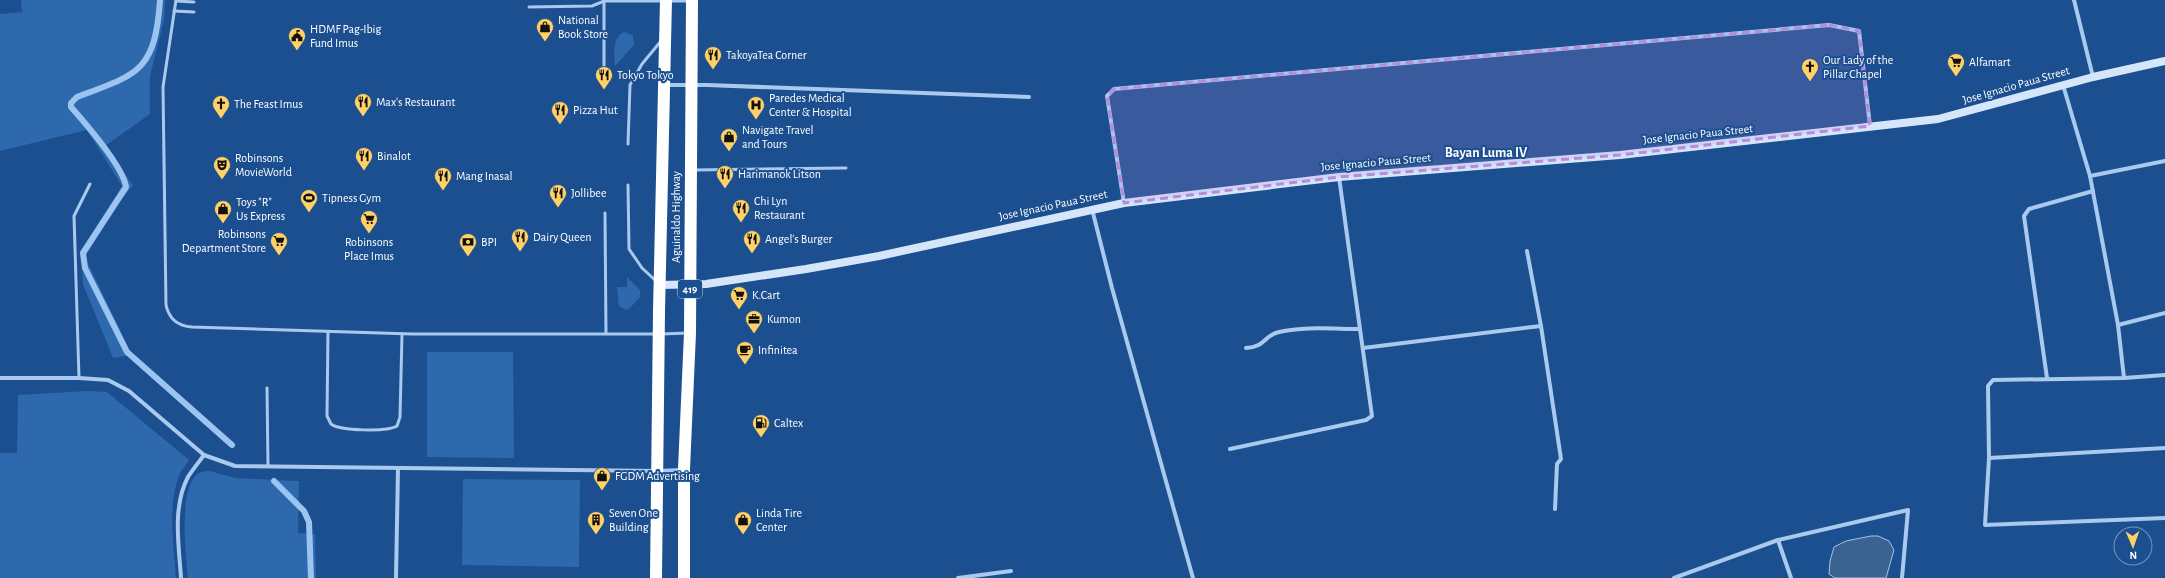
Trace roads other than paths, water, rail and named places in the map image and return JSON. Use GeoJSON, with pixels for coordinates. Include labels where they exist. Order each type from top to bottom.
{"type":"FeatureCollection","features":[{"type":"Feature","properties":{"kind":"highway","name":"Aguinaldo Highway"},"geometry":{"type":"LineString","coordinates":[[684,578],[684,469],[690,333],[690,85],[692,0]]}},
{"type":"Feature","properties":{"kind":"highway","name":"Aguinaldo Highway"},"geometry":{"type":"LineString","coordinates":[[656,578],[659,334],[666,1]]}},
{"type":"Feature","properties":{"kind":"street"},"geometry":{"type":"LineString","coordinates":[[2074,0],[2093,77]]}},
{"type":"Feature","properties":{"kind":"street"},"geometry":{"type":"LineString","coordinates":[[1124,203],[1107,96],[1114,89],[1829,25],[1858,31],[1870,126]]}},
{"type":"Feature","properties":{"kind":"street","name":"Jose Ignacio Paua Street"},"geometry":{"type":"LineString","coordinates":[[660,285],[690,285],[747,279],[879,256],[1124,203],[1339,177],[1620,155],[1938,119],[2063,84],[2165,61]]}},
{"type":"Feature","properties":{"kind":"street"},"geometry":{"type":"LineString","coordinates":[[2063,84],[2090,176],[2118,325],[2124,378]]}},
{"type":"Feature","properties":{"kind":"street"},"geometry":{"type":"LineString","coordinates":[[664,85],[1029,97]]}},
{"type":"Feature","properties":{"kind":"street"},"geometry":{"type":"LineString","coordinates":[[2090,176],[2165,161]]}},
{"type":"Feature","properties":{"kind":"street"},"geometry":{"type":"LineString","coordinates":[[1230,449],[1366,420],[1372,416],[1339,177]]}},
{"type":"Feature","properties":{"kind":"street"},"geometry":{"type":"LineString","coordinates":[[2047,378],[2024,216],[2029,209],[2093,191]]}},
{"type":"Feature","properties":{"kind":"street"},"geometry":{"type":"LineString","coordinates":[[1092,209],[1112,288],[1193,578]]}},
{"type":"Feature","properties":{"kind":"street"},"geometry":{"type":"LineString","coordinates":[[1527,251],[1541,326],[1561,459],[1557,464],[1555,509]]}},
{"type":"Feature","properties":{"kind":"street"},"geometry":{"type":"LineString","coordinates":[[2118,325],[2165,313]]}},
{"type":"Feature","properties":{"kind":"street"},"geometry":{"type":"LineString","coordinates":[[1363,348],[1541,326]]}},
{"type":"Feature","properties":{"kind":"street"},"geometry":{"type":"LineString","coordinates":[[1246,348],[1258,346],[1272,334],[1284,331],[1360,329]]}},
{"type":"Feature","properties":{"kind":"street"},"geometry":{"type":"LineString","coordinates":[[2165,375],[2124,378],[1993,380],[1988,386],[1989,458],[1985,525],[2165,518]]}},
{"type":"Feature","properties":{"kind":"street"},"geometry":{"type":"LineString","coordinates":[[0,378],[79,378],[108,380],[129,391],[204,454],[235,466],[658,471],[684,469]]}},
{"type":"Feature","properties":{"kind":"street"},"geometry":{"type":"LineString","coordinates":[[1989,458],[2165,448]]}},
{"type":"Feature","properties":{"kind":"street"},"geometry":{"type":"LineString","coordinates":[[181,578],[178,515],[181,497],[188,478],[204,454]]}},
{"type":"Feature","properties":{"kind":"street"},"geometry":{"type":"LineString","coordinates":[[396,578],[398,468]]}},
{"type":"Feature","properties":{"kind":"street"},"geometry":{"type":"LineString","coordinates":[[1674,578],[1778,540],[1908,510],[1902,578]]}},
{"type":"Feature","properties":{"kind":"street"},"geometry":{"type":"LineString","coordinates":[[1778,540],[1791,578]]}},
{"type":"Feature","properties":{"kind":"street"},"geometry":{"type":"LineString","coordinates":[[958,578],[1011,571]]}},
{"type":"Feature","properties":{"kind":"lane"},"geometry":{"type":"LineString","coordinates":[[529,7],[592,6],[602,1],[692,0]]}},
{"type":"Feature","properties":{"kind":"lane"},"geometry":{"type":"LineString","coordinates":[[194,2],[176,1],[163,87],[167,311],[174,321],[185,327],[402,334],[690,333]]}},
{"type":"Feature","properties":{"kind":"lane"},"geometry":{"type":"LineString","coordinates":[[602,1],[604,75]]}},
{"type":"Feature","properties":{"kind":"lane"},"geometry":{"type":"LineString","coordinates":[[174,11],[194,12]]}},
{"type":"Feature","properties":{"kind":"lane"},"geometry":{"type":"LineString","coordinates":[[628,144],[630,85],[642,64],[666,35]]}},
{"type":"Feature","properties":{"kind":"lane"},"geometry":{"type":"LineString","coordinates":[[690,170],[846,168]]}},
{"type":"Feature","properties":{"kind":"lane"},"geometry":{"type":"LineString","coordinates":[[79,378],[74,216],[90,184]]}},
{"type":"Feature","properties":{"kind":"lane"},"geometry":{"type":"LineString","coordinates":[[628,185],[629,250],[642,268],[660,285]]}},
{"type":"Feature","properties":{"kind":"lane"},"geometry":{"type":"LineString","coordinates":[[605,213],[606,333]]}},
{"type":"Feature","properties":{"kind":"lane"},"geometry":{"type":"LineString","coordinates":[[328,332],[327,416],[331,424],[339,429],[387,429],[397,426],[400,417],[402,334]]}},
{"type":"Feature","properties":{"kind":"lane"},"geometry":{"type":"LineString","coordinates":[[267,388],[268,466]]}},
{"type":"Feature","properties":{"kind":"waterway"},"geometry":{"type":"LineString","coordinates":[[160,0],[158,24],[154,42],[148,56],[140,67],[129,75],[115,82],[77,97],[71,103],[71,107],[111,157],[118,168],[126,187],[83,253],[85,268],[127,352],[232,445]]}},
{"type":"Feature","properties":{"kind":"waterway"},"geometry":{"type":"LineString","coordinates":[[274,481],[304,511],[309,522],[311,578]]}},
{"type":"Feature","properties":{"kind":"place","name":"National Book Store"},"geometry":{"type":"Point","coordinates":[545,42]}},
{"type":"Feature","properties":{"kind":"place","name":"HDMF Pag-Ibig Fund Imus"},"geometry":{"type":"Point","coordinates":[297,51]}},
{"type":"Feature","properties":{"kind":"place","name":"TakoyaTea Corner"},"geometry":{"type":"Point","coordinates":[713,70]}},
{"type":"Feature","properties":{"kind":"place","name":"Alfamart"},"geometry":{"type":"Point","coordinates":[1956,77]}},
{"type":"Feature","properties":{"kind":"place","name":"Our Lady of the Pillar Chapel"},"geometry":{"type":"Point","coordinates":[1810,82]}},
{"type":"Feature","properties":{"kind":"place","name":"Tokyo Tokyo"},"geometry":{"type":"Point","coordinates":[604,90]}},
{"type":"Feature","properties":{"kind":"place","name":"Max's Restaurant"},"geometry":{"type":"Point","coordinates":[363,117]}},
{"type":"Feature","properties":{"kind":"place","name":"The Feast Imus"},"geometry":{"type":"Point","coordinates":[221,119]}},
{"type":"Feature","properties":{"kind":"place","name":"Paredes Medical Center & Hospital"},"geometry":{"type":"Point","coordinates":[756,120]}},
{"type":"Feature","properties":{"kind":"place","name":"Pizza Hut"},"geometry":{"type":"Point","coordinates":[560,125]}},
{"type":"Feature","properties":{"kind":"place","name":"Navigate Travel and Tours"},"geometry":{"type":"Point","coordinates":[729,152]}},
{"type":"Feature","properties":{"kind":"place","name":"Binalot"},"geometry":{"type":"Point","coordinates":[364,171]}},
{"type":"Feature","properties":{"kind":"place","name":"Robinsons MovieWorld"},"geometry":{"type":"Point","coordinates":[222,180]}},
{"type":"Feature","properties":{"kind":"place","name":"Harimanok Litson"},"geometry":{"type":"Point","coordinates":[725,189]}},
{"type":"Feature","properties":{"kind":"place","name":"Mang Inasal"},"geometry":{"type":"Point","coordinates":[443,191]}},
{"type":"Feature","properties":{"kind":"place","name":"Jollibee"},"geometry":{"type":"Point","coordinates":[558,208]}},
{"type":"Feature","properties":{"kind":"place","name":"Tipness Gym"},"geometry":{"type":"Point","coordinates":[309,213]}},
{"type":"Feature","properties":{"kind":"place","name":"Chi Lyn Restaurant"},"geometry":{"type":"Point","coordinates":[741,223]}},
{"type":"Feature","properties":{"kind":"place","name":"Toys \"R\" Us Express"},"geometry":{"type":"Point","coordinates":[223,224]}},
{"type":"Feature","properties":{"kind":"place","name":"Robinsons Place Imus"},"geometry":{"type":"Point","coordinates":[369,234]}},
{"type":"Feature","properties":{"kind":"place","name":"Dairy Queen"},"geometry":{"type":"Point","coordinates":[520,252]}},
{"type":"Feature","properties":{"kind":"place","name":"Angel's Burger"},"geometry":{"type":"Point","coordinates":[752,254]}},
{"type":"Feature","properties":{"kind":"place","name":"Robinsons Department Store"},"geometry":{"type":"Point","coordinates":[279,256]}},
{"type":"Feature","properties":{"kind":"place","name":"BPI"},"geometry":{"type":"Point","coordinates":[468,257]}},
{"type":"Feature","properties":{"kind":"place","name":"K.Cart"},"geometry":{"type":"Point","coordinates":[739,310]}},
{"type":"Feature","properties":{"kind":"place","name":"Kumon"},"geometry":{"type":"Point","coordinates":[754,334]}},
{"type":"Feature","properties":{"kind":"place","name":"Infinitea"},"geometry":{"type":"Point","coordinates":[745,365]}},
{"type":"Feature","properties":{"kind":"place","name":"Caltex"},"geometry":{"type":"Point","coordinates":[761,438]}},
{"type":"Feature","properties":{"kind":"place","name":"FGDM Advertising"},"geometry":{"type":"Point","coordinates":[602,491]}},
{"type":"Feature","properties":{"kind":"place","name":"Seven One Building"},"geometry":{"type":"Point","coordinates":[596,535]}},
{"type":"Feature","properties":{"kind":"place","name":"Linda Tire Center"},"geometry":{"type":"Point","coordinates":[743,535]}},
{"type":"Feature","properties":{"kind":"district","name":"Bayan Luma IV"},"geometry":{"type":"Point","coordinates":[1486,153]}}]}
